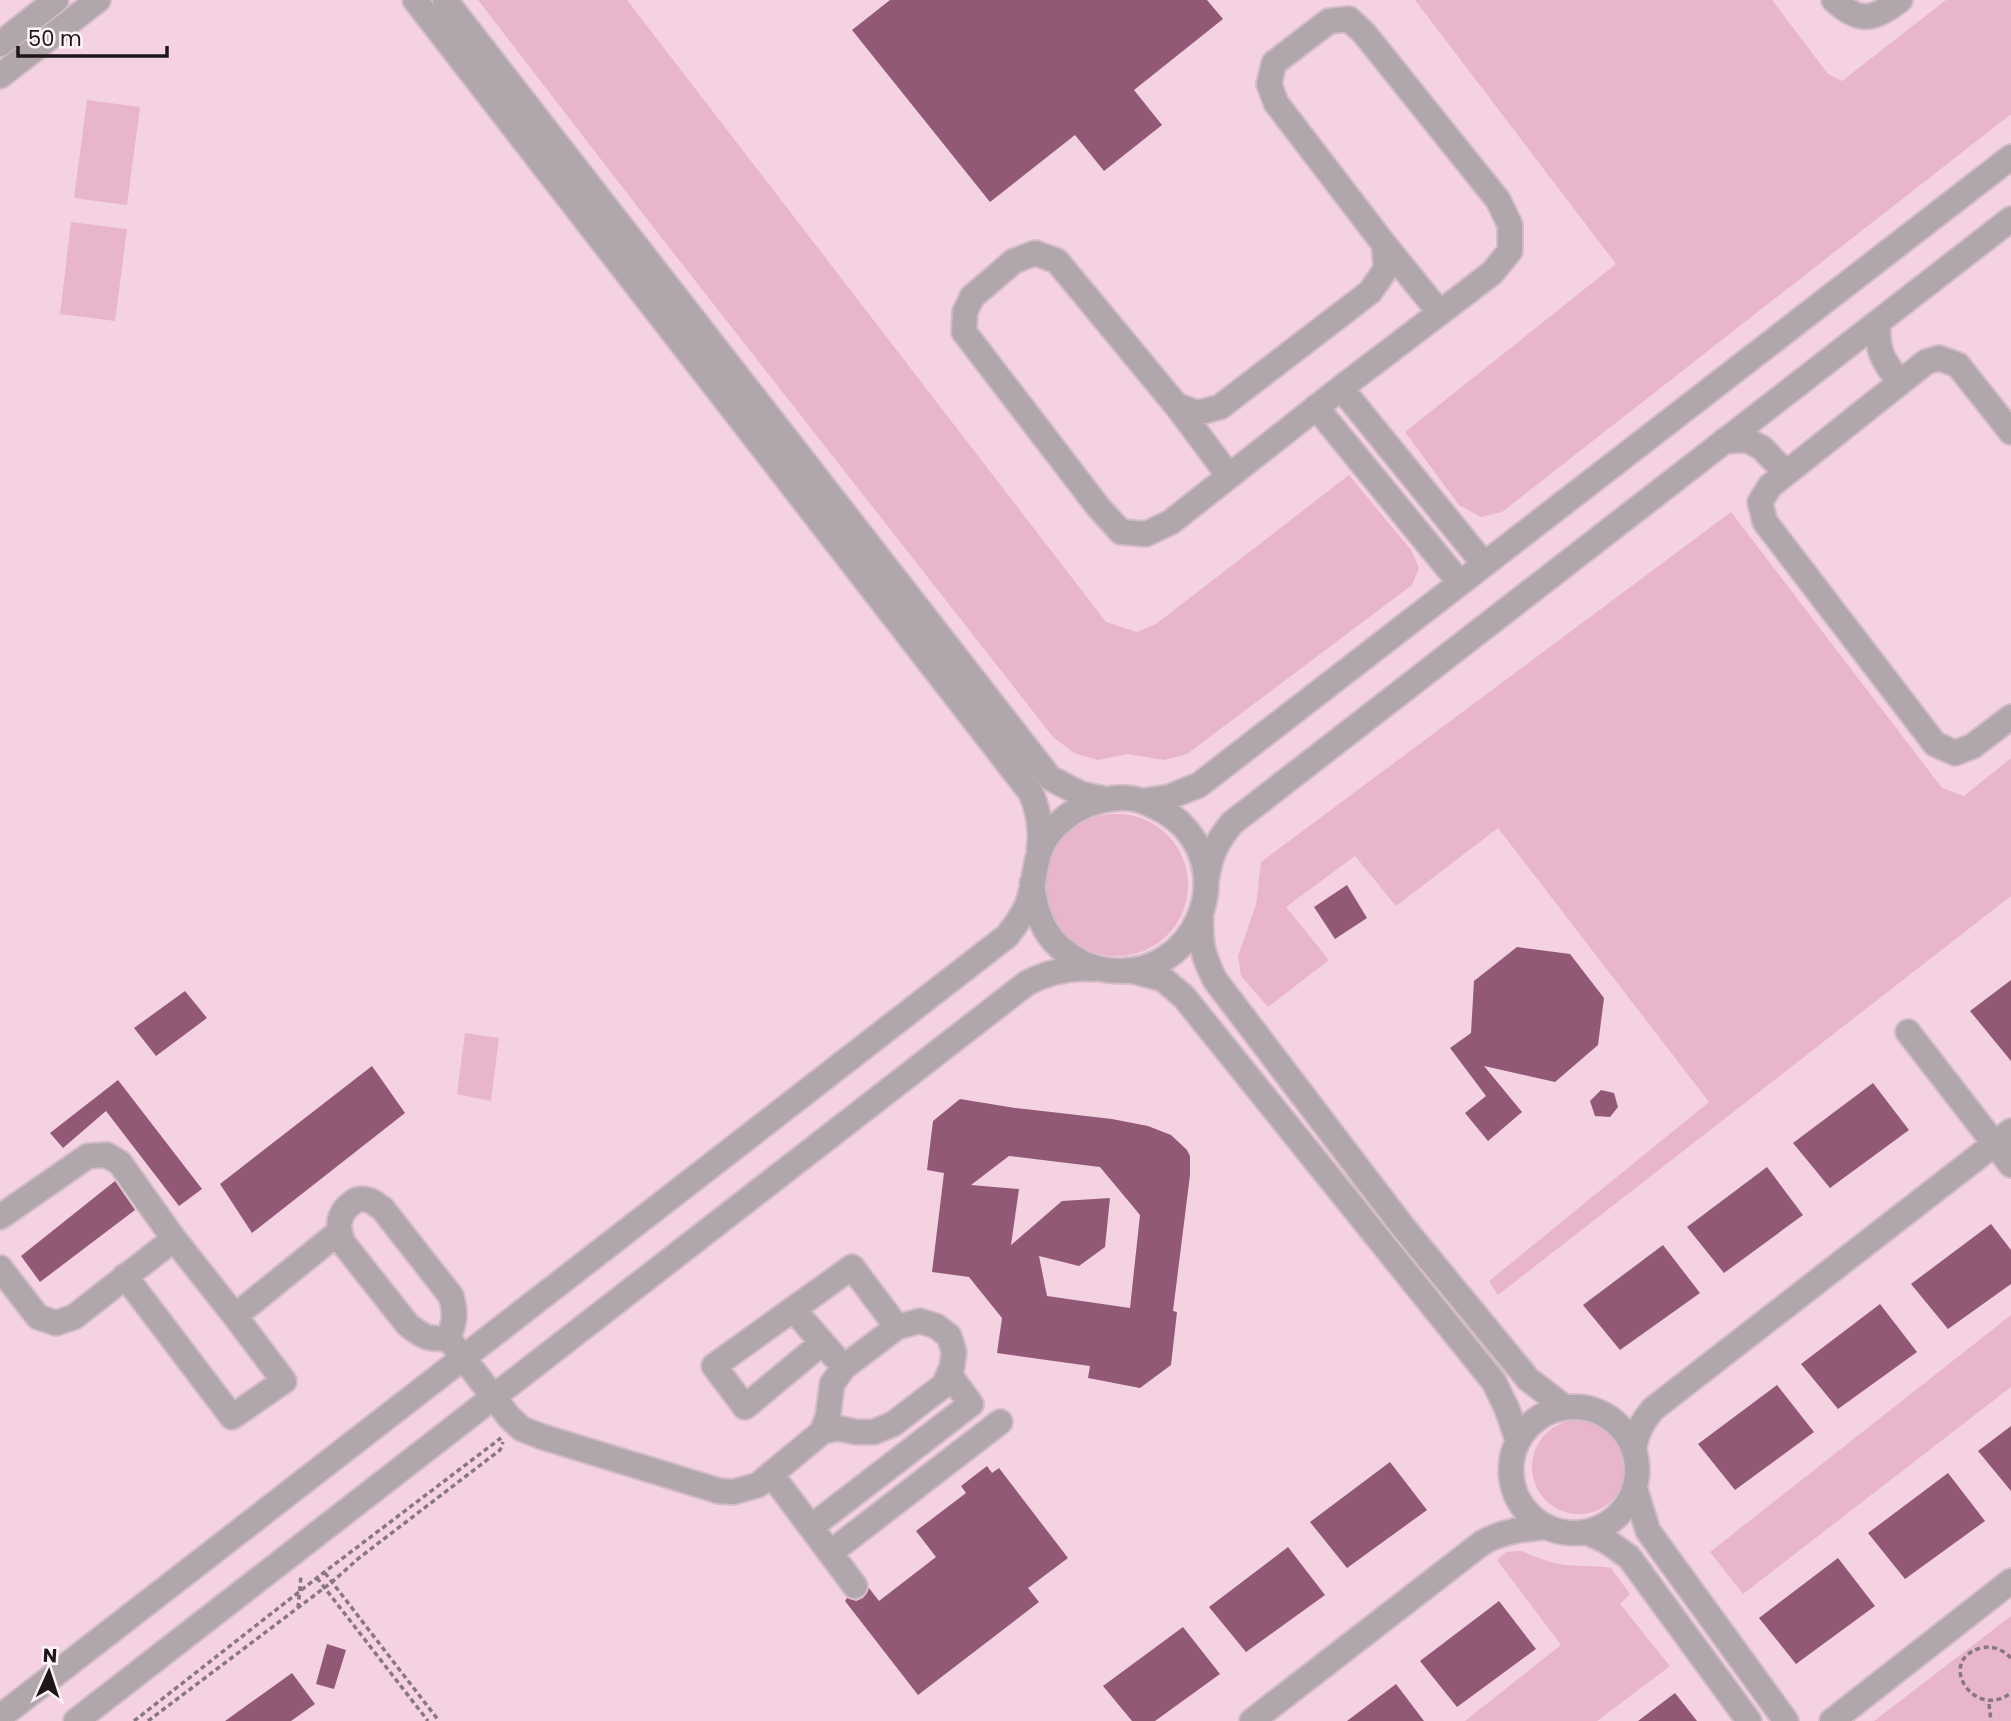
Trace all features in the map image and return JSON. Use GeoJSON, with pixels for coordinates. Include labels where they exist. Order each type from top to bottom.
{"type":"FeatureCollection","features":[{"type":"Feature","properties":{"kind":"street"},"geometry":{"type":"LineString","coordinates":[[0,44],[56,0]]}},
{"type":"Feature","properties":{"kind":"street"},"geometry":{"type":"LineString","coordinates":[[0,76],[98,0]]}},
{"type":"Feature","properties":{"kind":"street"},"geometry":{"type":"LineString","coordinates":[[0,1717],[1007,936],[1027,905],[1039,849],[1040,824],[1039,813],[1031,793],[415,0]]}},
{"type":"Feature","properties":{"kind":"street"},"geometry":{"type":"LineString","coordinates":[[76,1721],[1027,983],[1048,973],[1075,968],[1119,971],[1154,965],[1174,953],[1191,935],[1204,903],[1205,868],[1197,846],[1184,826],[1165,811],[1131,800],[1093,798],[1050,778],[445,0]]}},
{"type":"Feature","properties":{"kind":"street"},"geometry":{"type":"LineString","coordinates":[[1834,0],[1847,12],[1866,19],[1884,12],[1900,0]]}},
{"type":"Feature","properties":{"kind":"street"},"geometry":{"type":"LineString","coordinates":[[1229,476],[1176,405],[1057,261],[1035,253],[1014,261],[972,297],[965,312],[964,332],[1099,508],[1121,532],[1146,534],[1171,522],[1492,273],[1510,251],[1510,225],[1497,200],[1364,33],[1349,19],[1329,21],[1274,63],[1269,84],[1276,103],[1440,313]]}},
{"type":"Feature","properties":{"kind":"street"},"geometry":{"type":"LineString","coordinates":[[1518,1441],[1494,1382],[1184,997],[1163,979],[1087,965],[1069,955],[1053,941],[1034,904],[1034,872],[1044,841],[1058,823],[1076,810],[1097,801],[1168,797],[1199,785],[2011,157]]}},
{"type":"Feature","properties":{"kind":"street"},"geometry":{"type":"LineString","coordinates":[[1564,1407],[1528,1379],[1420,1248],[1214,980],[1203,955],[1200,939],[1208,867],[1212,855],[1231,823],[2011,219]]}},
{"type":"Feature","properties":{"kind":"street"},"geometry":{"type":"LineString","coordinates":[[1176,405],[1197,413],[1220,407],[1370,292],[1385,269],[1384,244]]}},
{"type":"Feature","properties":{"kind":"street"},"geometry":{"type":"LineString","coordinates":[[1878,322],[1877,343],[1885,363],[1900,383]]}},
{"type":"Feature","properties":{"kind":"street"},"geometry":{"type":"LineString","coordinates":[[2011,432],[1958,365],[1939,358],[1926,362],[1786,472],[1770,486],[1759,502],[1765,522],[1935,744],[1955,753],[1973,746],[2011,716]]}},
{"type":"Feature","properties":{"kind":"street"},"geometry":{"type":"LineString","coordinates":[[1342,388],[1484,564]]}},
{"type":"Feature","properties":{"kind":"street"},"geometry":{"type":"LineString","coordinates":[[1317,407],[1460,583]]}},
{"type":"Feature","properties":{"kind":"street"},"geometry":{"type":"LineString","coordinates":[[1724,441],[1746,440],[1762,448],[1786,472]]}},
{"type":"Feature","properties":{"kind":"street"},"geometry":{"type":"LineString","coordinates":[[1908,1032],[2003,1137],[2011,1164]]}},
{"type":"Feature","properties":{"kind":"street"},"geometry":{"type":"LineString","coordinates":[[1634,1448],[1637,1433],[1653,1409],[2003,1137]]}},
{"type":"Feature","properties":{"kind":"street"},"geometry":{"type":"LineString","coordinates":[[0,1217],[88,1156],[107,1155],[120,1163],[174,1239],[284,1381],[232,1417],[125,1276]]}},
{"type":"Feature","properties":{"kind":"street"},"geometry":{"type":"LineString","coordinates":[[356,1199],[369,1199],[382,1209],[451,1296],[456,1311],[448,1338],[433,1340],[419,1335],[408,1325],[343,1243],[339,1232],[340,1216],[356,1199]]}},
{"type":"Feature","properties":{"kind":"street"},"geometry":{"type":"LineString","coordinates":[[235,1316],[339,1232]]}},
{"type":"Feature","properties":{"kind":"street"},"geometry":{"type":"LineString","coordinates":[[0,1268],[38,1317],[56,1323],[74,1317],[174,1239]]}},
{"type":"Feature","properties":{"kind":"street"},"geometry":{"type":"LineString","coordinates":[[822,1343],[745,1407],[714,1366],[852,1267],[897,1327]]}},
{"type":"Feature","properties":{"kind":"street"},"geometry":{"type":"LineString","coordinates":[[793,1309],[844,1367]]}},
{"type":"Feature","properties":{"kind":"street"},"geometry":{"type":"LineString","coordinates":[[448,1338],[509,1417],[522,1429],[719,1491],[733,1492],[758,1485],[822,1432],[837,1428],[874,1432],[892,1424],[944,1385],[952,1367],[954,1352],[949,1336],[936,1326],[919,1321],[897,1327],[844,1367],[832,1384],[828,1416],[822,1432]]}},
{"type":"Feature","properties":{"kind":"street"},"geometry":{"type":"LineString","coordinates":[[811,1527],[971,1404],[949,1374]]}},
{"type":"Feature","properties":{"kind":"street"},"geometry":{"type":"LineString","coordinates":[[1482,1543],[1490,1535],[1505,1507],[1511,1480],[1511,1460],[1518,1441],[1529,1425],[1545,1413],[1564,1407],[1586,1408],[1606,1415],[1623,1415],[1653,1409]]}},
{"type":"Feature","properties":{"kind":"street"},"geometry":{"type":"LineString","coordinates":[[1252,1721],[1492,1537],[1515,1530],[1547,1527],[1566,1532],[1587,1532],[1602,1527],[1617,1517],[1628,1504],[1635,1489],[1638,1468],[1634,1448],[1623,1429],[1606,1415]]}},
{"type":"Feature","properties":{"kind":"street"},"geometry":{"type":"LineString","coordinates":[[830,1553],[1000,1422]]}},
{"type":"Feature","properties":{"kind":"street"},"geometry":{"type":"LineString","coordinates":[[864,1432],[892,1465]]}},
{"type":"Feature","properties":{"kind":"street"},"geometry":{"type":"LineString","coordinates":[[771,1474],[855,1586]]}},
{"type":"Feature","properties":{"kind":"street"},"geometry":{"type":"LineString","coordinates":[[1511,1480],[1518,1499],[1530,1515],[1547,1527]]}},
{"type":"Feature","properties":{"kind":"street"},"geometry":{"type":"LineString","coordinates":[[1635,1489],[1648,1531],[1786,1721]]}},
{"type":"Feature","properties":{"kind":"street"},"geometry":{"type":"LineString","coordinates":[[1587,1532],[1608,1542],[1629,1557],[1749,1721]]}},
{"type":"Feature","properties":{"kind":"street"},"geometry":{"type":"LineString","coordinates":[[1832,1721],[2011,1581]]}},
{"type":"Feature","properties":{"kind":"path"},"geometry":{"type":"LineString","coordinates":[[134,1721],[506,1434],[500,1450],[359,1558],[332,1582],[148,1721]]}},
{"type":"Feature","properties":{"kind":"path"},"geometry":{"type":"LineString","coordinates":[[324,1572],[439,1721]]}},
{"type":"Feature","properties":{"kind":"path"},"geometry":{"type":"LineString","coordinates":[[317,1578],[428,1721]]}},
{"type":"Feature","properties":{"kind":"path"},"geometry":{"type":"LineString","coordinates":[[372,1648],[378,1642]]}},
{"type":"Feature","properties":{"kind":"path"},"geometry":{"type":"LineString","coordinates":[[2011,1658],[2001,1650],[1983,1647],[1966,1657],[1960,1675],[1966,1692],[1980,1703],[1998,1702],[2011,1693]]}},
{"type":"Feature","properties":{"kind":"path"},"geometry":{"type":"LineString","coordinates":[[415,1704],[423,1700]]}},
{"type":"Feature","properties":{"kind":"path"},"geometry":{"type":"LineString","coordinates":[[1989,1704],[1991,1721]]}},
{"type":"Feature","properties":{"kind":"shaded area"},"geometry":{"type":"Polygon","coordinates":[[[0,0],[2011,0],[2011,1721],[0,1721],[0,0]]]}},
{"type":"Feature","properties":{"kind":"shaded area"},"geometry":{"type":"Polygon","coordinates":[[[478,0],[627,0],[1106,622],[1137,632],[1156,624],[1349,475],[1411,550],[1419,568],[1412,585],[1187,754],[1164,760],[1127,754],[1098,760],[1074,753],[1053,737],[478,0]]]}},
{"type":"Feature","properties":{"kind":"shaded area"},"geometry":{"type":"Polygon","coordinates":[[[1415,0],[1772,0],[1828,74],[1842,81],[1946,0],[2011,0],[2011,114],[1502,512],[1481,517],[1459,505],[1405,432],[1616,264],[1415,0]]]}},
{"type":"Feature","properties":{"kind":"shaded area"},"geometry":{"type":"Polygon","coordinates":[[[87,100],[140,107],[127,205],[74,198],[87,100]]]}},
{"type":"Feature","properties":{"kind":"shaded area"},"geometry":{"type":"Polygon","coordinates":[[[71,222],[127,229],[115,321],[60,314],[71,222]]]}},
{"type":"Feature","properties":{"kind":"shaded area"},"geometry":{"type":"Polygon","coordinates":[[[1731,512],[1942,788],[1964,796],[2011,758],[2011,896],[1498,1295],[1489,1281],[1709,1102],[1498,828],[1396,906],[1355,856],[1286,907],[1329,960],[1268,1007],[1241,976],[1238,956],[1256,905],[1261,862],[1731,512]]]}},
{"type":"Feature","properties":{"kind":"shaded area"},"geometry":{"type":"Polygon","coordinates":[[[1117,814],[1144,819],[1167,835],[1183,858],[1188,885],[1183,912],[1167,935],[1144,951],[1117,956],[1090,951],[1067,935],[1051,912],[1046,885],[1051,858],[1067,835],[1090,819],[1117,814]]]}},
{"type":"Feature","properties":{"kind":"shaded area"},"geometry":{"type":"Polygon","coordinates":[[[465,1033],[499,1038],[491,1101],[457,1094],[465,1033]]]}},
{"type":"Feature","properties":{"kind":"shaded area"},"geometry":{"type":"Polygon","coordinates":[[[2011,1315],[2011,1387],[1743,1594],[1710,1552],[2011,1315]]]}},
{"type":"Feature","properties":{"kind":"shaded area"},"geometry":{"type":"Polygon","coordinates":[[[1579,1420],[1597,1423],[1612,1434],[1623,1449],[1626,1467],[1623,1485],[1612,1500],[1597,1511],[1579,1514],[1561,1511],[1546,1500],[1535,1485],[1532,1467],[1535,1449],[1546,1434],[1561,1423],[1579,1420]]]}},
{"type":"Feature","properties":{"kind":"shaded area"},"geometry":{"type":"Polygon","coordinates":[[[1521,1551],[1559,1564],[1611,1568],[1630,1594],[1620,1604],[1670,1666],[1597,1721],[1465,1721],[1561,1645],[1497,1560],[1506,1552],[1521,1551]]]}},
{"type":"Feature","properties":{"kind":"shaded area"},"geometry":{"type":"Polygon","coordinates":[[[2011,1616],[2011,1721],[1874,1721],[2011,1616]]]}},
{"type":"Feature","properties":{"kind":"building"},"geometry":{"type":"Polygon","coordinates":[[[890,0],[1207,0],[1223,19],[1134,90],[1162,125],[1104,171],[1075,135],[990,202],[852,30],[890,0]]]}},
{"type":"Feature","properties":{"kind":"building"},"geometry":{"type":"Polygon","coordinates":[[[1347,885],[1367,918],[1335,939],[1314,907],[1347,885]]]}},
{"type":"Feature","properties":{"kind":"building"},"geometry":{"type":"Polygon","coordinates":[[[1517,947],[1570,954],[1604,998],[1598,1045],[1555,1082],[1484,1066],[1522,1112],[1488,1141],[1465,1113],[1486,1096],[1450,1048],[1471,1033],[1474,981],[1517,947]]]}},
{"type":"Feature","properties":{"kind":"building"},"geometry":{"type":"Polygon","coordinates":[[[2011,980],[2011,1061],[1970,1011],[2011,980]]]}},
{"type":"Feature","properties":{"kind":"building"},"geometry":{"type":"Polygon","coordinates":[[[185,991],[207,1018],[156,1056],[134,1028],[185,991]]]}},
{"type":"Feature","properties":{"kind":"building"},"geometry":{"type":"Polygon","coordinates":[[[372,1066],[405,1113],[252,1233],[220,1184],[372,1066]]]}},
{"type":"Feature","properties":{"kind":"building"},"geometry":{"type":"Polygon","coordinates":[[[118,1080],[202,1189],[179,1206],[106,1111],[63,1148],[50,1133],[118,1080]]]}},
{"type":"Feature","properties":{"kind":"building"},"geometry":{"type":"Polygon","coordinates":[[[1873,1083],[1909,1130],[1830,1188],[1793,1143],[1873,1083]]]}},
{"type":"Feature","properties":{"kind":"building"},"geometry":{"type":"Polygon","coordinates":[[[1601,1090],[1614,1093],[1618,1107],[1610,1117],[1595,1116],[1590,1101],[1601,1090]]]}},
{"type":"Feature","properties":{"kind":"building"},"geometry":{"type":"Polygon","coordinates":[[[960,1099],[1148,1126],[1171,1135],[1187,1150],[1190,1156],[1190,1175],[1173,1311],[1177,1312],[1171,1365],[1140,1388],[1088,1378],[1090,1366],[997,1353],[1002,1318],[969,1277],[932,1272],[944,1173],[927,1170],[933,1121],[960,1099]],[[1009,1156],[971,1185],[1019,1189],[1011,1245],[1062,1201],[1110,1198],[1105,1247],[1079,1266],[1039,1256],[1047,1296],[1130,1308],[1140,1215],[1100,1167],[1009,1156]]]}},
{"type":"Feature","properties":{"kind":"building"},"geometry":{"type":"Polygon","coordinates":[[[1767,1167],[1803,1215],[1724,1273],[1687,1227],[1767,1167]]]}},
{"type":"Feature","properties":{"kind":"building"},"geometry":{"type":"Polygon","coordinates":[[[115,1181],[135,1210],[40,1282],[21,1256],[115,1181]]]}},
{"type":"Feature","properties":{"kind":"building"},"geometry":{"type":"Polygon","coordinates":[[[1991,1224],[2011,1250],[2011,1284],[1948,1329],[1911,1284],[1991,1224]]]}},
{"type":"Feature","properties":{"kind":"building"},"geometry":{"type":"Polygon","coordinates":[[[1663,1245],[1700,1293],[1620,1350],[1583,1305],[1663,1245]]]}},
{"type":"Feature","properties":{"kind":"building"},"geometry":{"type":"Polygon","coordinates":[[[1880,1304],[1917,1352],[1838,1409],[1801,1364],[1880,1304]]]}},
{"type":"Feature","properties":{"kind":"building"},"geometry":{"type":"Polygon","coordinates":[[[1777,1385],[1814,1432],[1735,1490],[1698,1444],[1777,1385]]]}},
{"type":"Feature","properties":{"kind":"building"},"geometry":{"type":"Polygon","coordinates":[[[2011,1426],[2011,1491],[1978,1451],[2011,1426]]]}},
{"type":"Feature","properties":{"kind":"building"},"geometry":{"type":"Polygon","coordinates":[[[1390,1462],[1427,1510],[1347,1568],[1310,1522],[1390,1462]]]}},
{"type":"Feature","properties":{"kind":"building"},"geometry":{"type":"Polygon","coordinates":[[[987,1466],[992,1473],[999,1468],[1068,1558],[1028,1588],[1039,1602],[918,1695],[845,1601],[847,1598],[856,1601],[863,1598],[869,1588],[879,1601],[936,1557],[916,1531],[966,1493],[961,1486],[987,1466]]]}},
{"type":"Feature","properties":{"kind":"building"},"geometry":{"type":"Polygon","coordinates":[[[1948,1473],[1985,1521],[1905,1579],[1868,1533],[1948,1473]]]}},
{"type":"Feature","properties":{"kind":"building"},"geometry":{"type":"Polygon","coordinates":[[[1288,1547],[1325,1595],[1246,1652],[1209,1607],[1288,1547]]]}},
{"type":"Feature","properties":{"kind":"building"},"geometry":{"type":"Polygon","coordinates":[[[1838,1558],[1875,1606],[1796,1664],[1759,1618],[1838,1558]]]}},
{"type":"Feature","properties":{"kind":"building"},"geometry":{"type":"Polygon","coordinates":[[[1499,1601],[1536,1649],[1457,1707],[1420,1661],[1499,1601]]]}},
{"type":"Feature","properties":{"kind":"building"},"geometry":{"type":"Polygon","coordinates":[[[1183,1627],[1220,1674],[1155,1721],[1132,1721],[1103,1686],[1183,1627]]]}},
{"type":"Feature","properties":{"kind":"building"},"geometry":{"type":"Polygon","coordinates":[[[327,1644],[346,1650],[334,1689],[316,1684],[327,1644]]]}},
{"type":"Feature","properties":{"kind":"building"},"geometry":{"type":"Polygon","coordinates":[[[292,1673],[315,1704],[291,1721],[225,1721],[292,1673]]]}},
{"type":"Feature","properties":{"kind":"building"},"geometry":{"type":"Polygon","coordinates":[[[1396,1684],[1424,1721],[1347,1721],[1396,1684]]]}},
{"type":"Feature","properties":{"kind":"building"},"geometry":{"type":"Polygon","coordinates":[[[1675,1693],[1697,1721],[1638,1721],[1675,1693]]]}}]}
